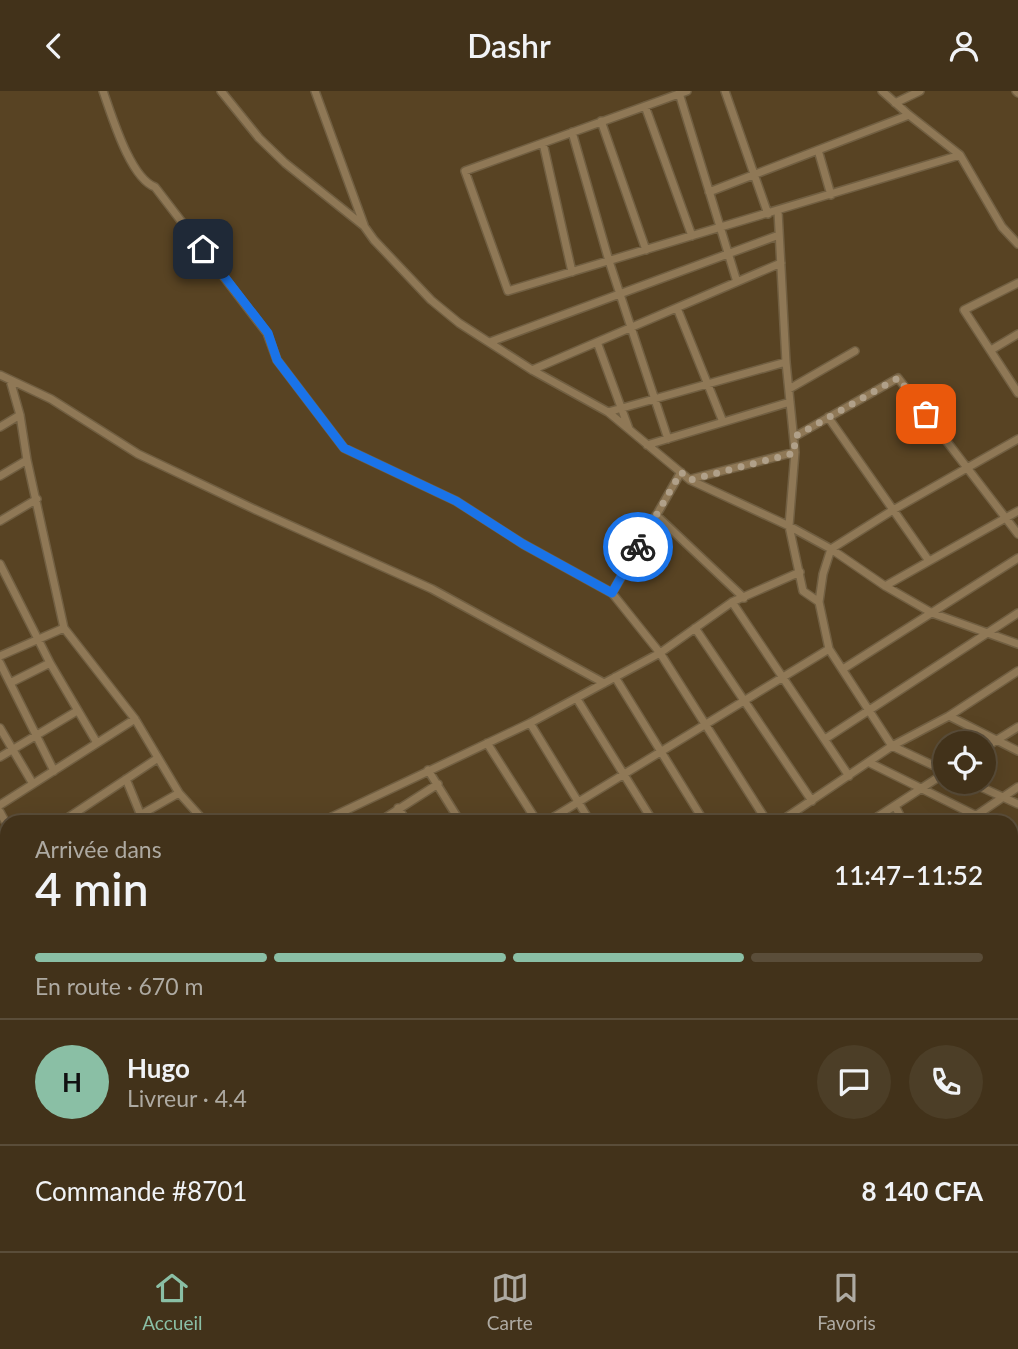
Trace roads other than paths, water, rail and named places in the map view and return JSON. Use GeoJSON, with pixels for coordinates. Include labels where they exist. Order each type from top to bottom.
{"type":"FeatureCollection","features":[{"type":"Feature","properties":{"kind":"street"},"geometry":{"type":"LineString","coordinates":[[103,91],[127,152],[146,183],[155,187],[268,333],[277,360],[344,448],[456,501],[523,544],[612,593],[660,653],[763,815]]}},
{"type":"Feature","properties":{"kind":"street"},"geometry":{"type":"LineString","coordinates":[[221,91],[259,138],[285,163],[364,226]]}},
{"type":"Feature","properties":{"kind":"street"},"geometry":{"type":"LineString","coordinates":[[315,91],[364,226],[431,300],[459,323],[532,370],[608,412],[690,480],[789,526],[831,549],[885,586],[932,613],[1018,644]]}},
{"type":"Feature","properties":{"kind":"street"},"geometry":{"type":"LineString","coordinates":[[725,91],[768,214]]}},
{"type":"Feature","properties":{"kind":"street"},"geometry":{"type":"LineString","coordinates":[[883,91],[960,155],[1002,227],[1018,244]]}},
{"type":"Feature","properties":{"kind":"street"},"geometry":{"type":"LineString","coordinates":[[895,103],[920,91]]}},
{"type":"Feature","properties":{"kind":"street"},"geometry":{"type":"LineString","coordinates":[[737,282],[720,229],[709,192],[684,92],[465,171],[508,291],[720,229],[960,155]]}},
{"type":"Feature","properties":{"kind":"street"},"geometry":{"type":"LineString","coordinates":[[645,106],[692,236]]}},
{"type":"Feature","properties":{"kind":"street"},"geometry":{"type":"LineString","coordinates":[[709,192],[909,115]]}},
{"type":"Feature","properties":{"kind":"street"},"geometry":{"type":"LineString","coordinates":[[601,121],[646,250]]}},
{"type":"Feature","properties":{"kind":"street"},"geometry":{"type":"LineString","coordinates":[[572,132],[609,261],[668,439]]}},
{"type":"Feature","properties":{"kind":"street"},"geometry":{"type":"LineString","coordinates":[[543,143],[572,272]]}},
{"type":"Feature","properties":{"kind":"street"},"geometry":{"type":"LineString","coordinates":[[818,150],[831,195]]}},
{"type":"Feature","properties":{"kind":"street"},"geometry":{"type":"LineString","coordinates":[[778,211],[786,362],[795,453],[789,526],[803,591],[819,603]]}},
{"type":"Feature","properties":{"kind":"street"},"geometry":{"type":"LineString","coordinates":[[490,342],[779,235]]}},
{"type":"Feature","properties":{"kind":"street"},"geometry":{"type":"LineString","coordinates":[[532,370],[781,263]]}},
{"type":"Feature","properties":{"kind":"street"},"geometry":{"type":"LineString","coordinates":[[1018,283],[964,310],[1018,393]]}},
{"type":"Feature","properties":{"kind":"street"},"geometry":{"type":"LineString","coordinates":[[677,308],[723,422]]}},
{"type":"Feature","properties":{"kind":"street"},"geometry":{"type":"LineString","coordinates":[[991,350],[1018,334]]}},
{"type":"Feature","properties":{"kind":"street"},"geometry":{"type":"LineString","coordinates":[[597,342],[631,433]]}},
{"type":"Feature","properties":{"kind":"street"},"geometry":{"type":"LineString","coordinates":[[789,390],[855,351]]}},
{"type":"Feature","properties":{"kind":"street"},"geometry":{"type":"LineString","coordinates":[[608,412],[786,362]]}},
{"type":"Feature","properties":{"kind":"street"},"geometry":{"type":"LineString","coordinates":[[0,375],[51,399],[138,454],[432,589],[604,683]]}},
{"type":"Feature","properties":{"kind":"street"},"geometry":{"type":"LineString","coordinates":[[794,437],[898,378],[1018,534]]}},
{"type":"Feature","properties":{"kind":"street"},"geometry":{"type":"LineString","coordinates":[[10,380],[20,415],[27,460],[64,628],[135,719],[180,793],[199,815]]}},
{"type":"Feature","properties":{"kind":"street"},"geometry":{"type":"LineString","coordinates":[[647,445],[790,402]]}},
{"type":"Feature","properties":{"kind":"street"},"geometry":{"type":"LineString","coordinates":[[0,427],[20,415]]}},
{"type":"Feature","properties":{"kind":"street"},"geometry":{"type":"LineString","coordinates":[[828,417],[929,561]]}},
{"type":"Feature","properties":{"kind":"street"},"geometry":{"type":"LineString","coordinates":[[933,766],[892,746],[829,649],[819,603],[823,574],[831,549],[893,510],[1018,439]]}},
{"type":"Feature","properties":{"kind":"street"},"geometry":{"type":"LineString","coordinates":[[690,480],[795,453]]}},
{"type":"Feature","properties":{"kind":"street"},"geometry":{"type":"LineString","coordinates":[[0,476],[27,460]]}},
{"type":"Feature","properties":{"kind":"street"},"geometry":{"type":"LineString","coordinates":[[612,593],[681,472]]}},
{"type":"Feature","properties":{"kind":"street"},"geometry":{"type":"LineString","coordinates":[[0,521],[37,499]]}},
{"type":"Feature","properties":{"kind":"street"},"geometry":{"type":"LineString","coordinates":[[885,586],[1018,511]]}},
{"type":"Feature","properties":{"kind":"street"},"geometry":{"type":"LineString","coordinates":[[656,515],[744,598]]}},
{"type":"Feature","properties":{"kind":"street"},"geometry":{"type":"LineString","coordinates":[[843,669],[1018,558]]}},
{"type":"Feature","properties":{"kind":"street"},"geometry":{"type":"LineString","coordinates":[[0,564],[50,663],[97,743]]}},
{"type":"Feature","properties":{"kind":"street"},"geometry":{"type":"LineString","coordinates":[[335,815],[576,699],[660,653],[732,602],[800,572]]}},
{"type":"Feature","properties":{"kind":"street"},"geometry":{"type":"LineString","coordinates":[[732,602],[849,776]]}},
{"type":"Feature","properties":{"kind":"street"},"geometry":{"type":"LineString","coordinates":[[825,739],[1018,613]]}},
{"type":"Feature","properties":{"kind":"street"},"geometry":{"type":"LineString","coordinates":[[0,656],[64,628]]}},
{"type":"Feature","properties":{"kind":"street"},"geometry":{"type":"LineString","coordinates":[[695,628],[812,801]]}},
{"type":"Feature","properties":{"kind":"street"},"geometry":{"type":"LineString","coordinates":[[557,815],[829,649]]}},
{"type":"Feature","properties":{"kind":"street"},"geometry":{"type":"LineString","coordinates":[[0,663],[54,771]]}},
{"type":"Feature","properties":{"kind":"street"},"geometry":{"type":"LineString","coordinates":[[10,683],[50,663]]}},
{"type":"Feature","properties":{"kind":"street"},"geometry":{"type":"LineString","coordinates":[[791,815],[892,746],[949,716],[1018,671]]}},
{"type":"Feature","properties":{"kind":"street"},"geometry":{"type":"LineString","coordinates":[[615,677],[700,815]]}},
{"type":"Feature","properties":{"kind":"street"},"geometry":{"type":"LineString","coordinates":[[576,699],[649,815]]}},
{"type":"Feature","properties":{"kind":"street"},"geometry":{"type":"LineString","coordinates":[[0,757],[77,711]]}},
{"type":"Feature","properties":{"kind":"street"},"geometry":{"type":"LineString","coordinates":[[949,716],[1018,751]]}},
{"type":"Feature","properties":{"kind":"street"},"geometry":{"type":"LineString","coordinates":[[0,806],[135,719]]}},
{"type":"Feature","properties":{"kind":"street"},"geometry":{"type":"LineString","coordinates":[[530,723],[586,815]]}},
{"type":"Feature","properties":{"kind":"street"},"geometry":{"type":"LineString","coordinates":[[997,740],[1018,727]]}},
{"type":"Feature","properties":{"kind":"street"},"geometry":{"type":"LineString","coordinates":[[0,728],[33,784]]}},
{"type":"Feature","properties":{"kind":"street"},"geometry":{"type":"LineString","coordinates":[[487,743],[533,815]]}},
{"type":"Feature","properties":{"kind":"street"},"geometry":{"type":"LineString","coordinates":[[72,815],[158,758]]}},
{"type":"Feature","properties":{"kind":"street"},"geometry":{"type":"LineString","coordinates":[[870,763],[976,815],[1018,787]]}},
{"type":"Feature","properties":{"kind":"street"},"geometry":{"type":"LineString","coordinates":[[428,770],[456,815]]}},
{"type":"Feature","properties":{"kind":"street"},"geometry":{"type":"LineString","coordinates":[[126,779],[140,815]]}},
{"type":"Feature","properties":{"kind":"street"},"geometry":{"type":"LineString","coordinates":[[881,815],[933,781]]}},
{"type":"Feature","properties":{"kind":"street"},"geometry":{"type":"LineString","coordinates":[[388,815],[438,784]]}},
{"type":"Feature","properties":{"kind":"street"},"geometry":{"type":"LineString","coordinates":[[148,815],[180,793]]}},
{"type":"Feature","properties":{"kind":"street"},"geometry":{"type":"LineString","coordinates":[[996,794],[1018,804]]}},
{"type":"Feature","properties":{"kind":"street"},"geometry":{"type":"LineString","coordinates":[[895,806],[900,815]]}},
{"type":"Feature","properties":{"kind":"street"},"geometry":{"type":"LineString","coordinates":[[398,808],[403,815]]}}]}
